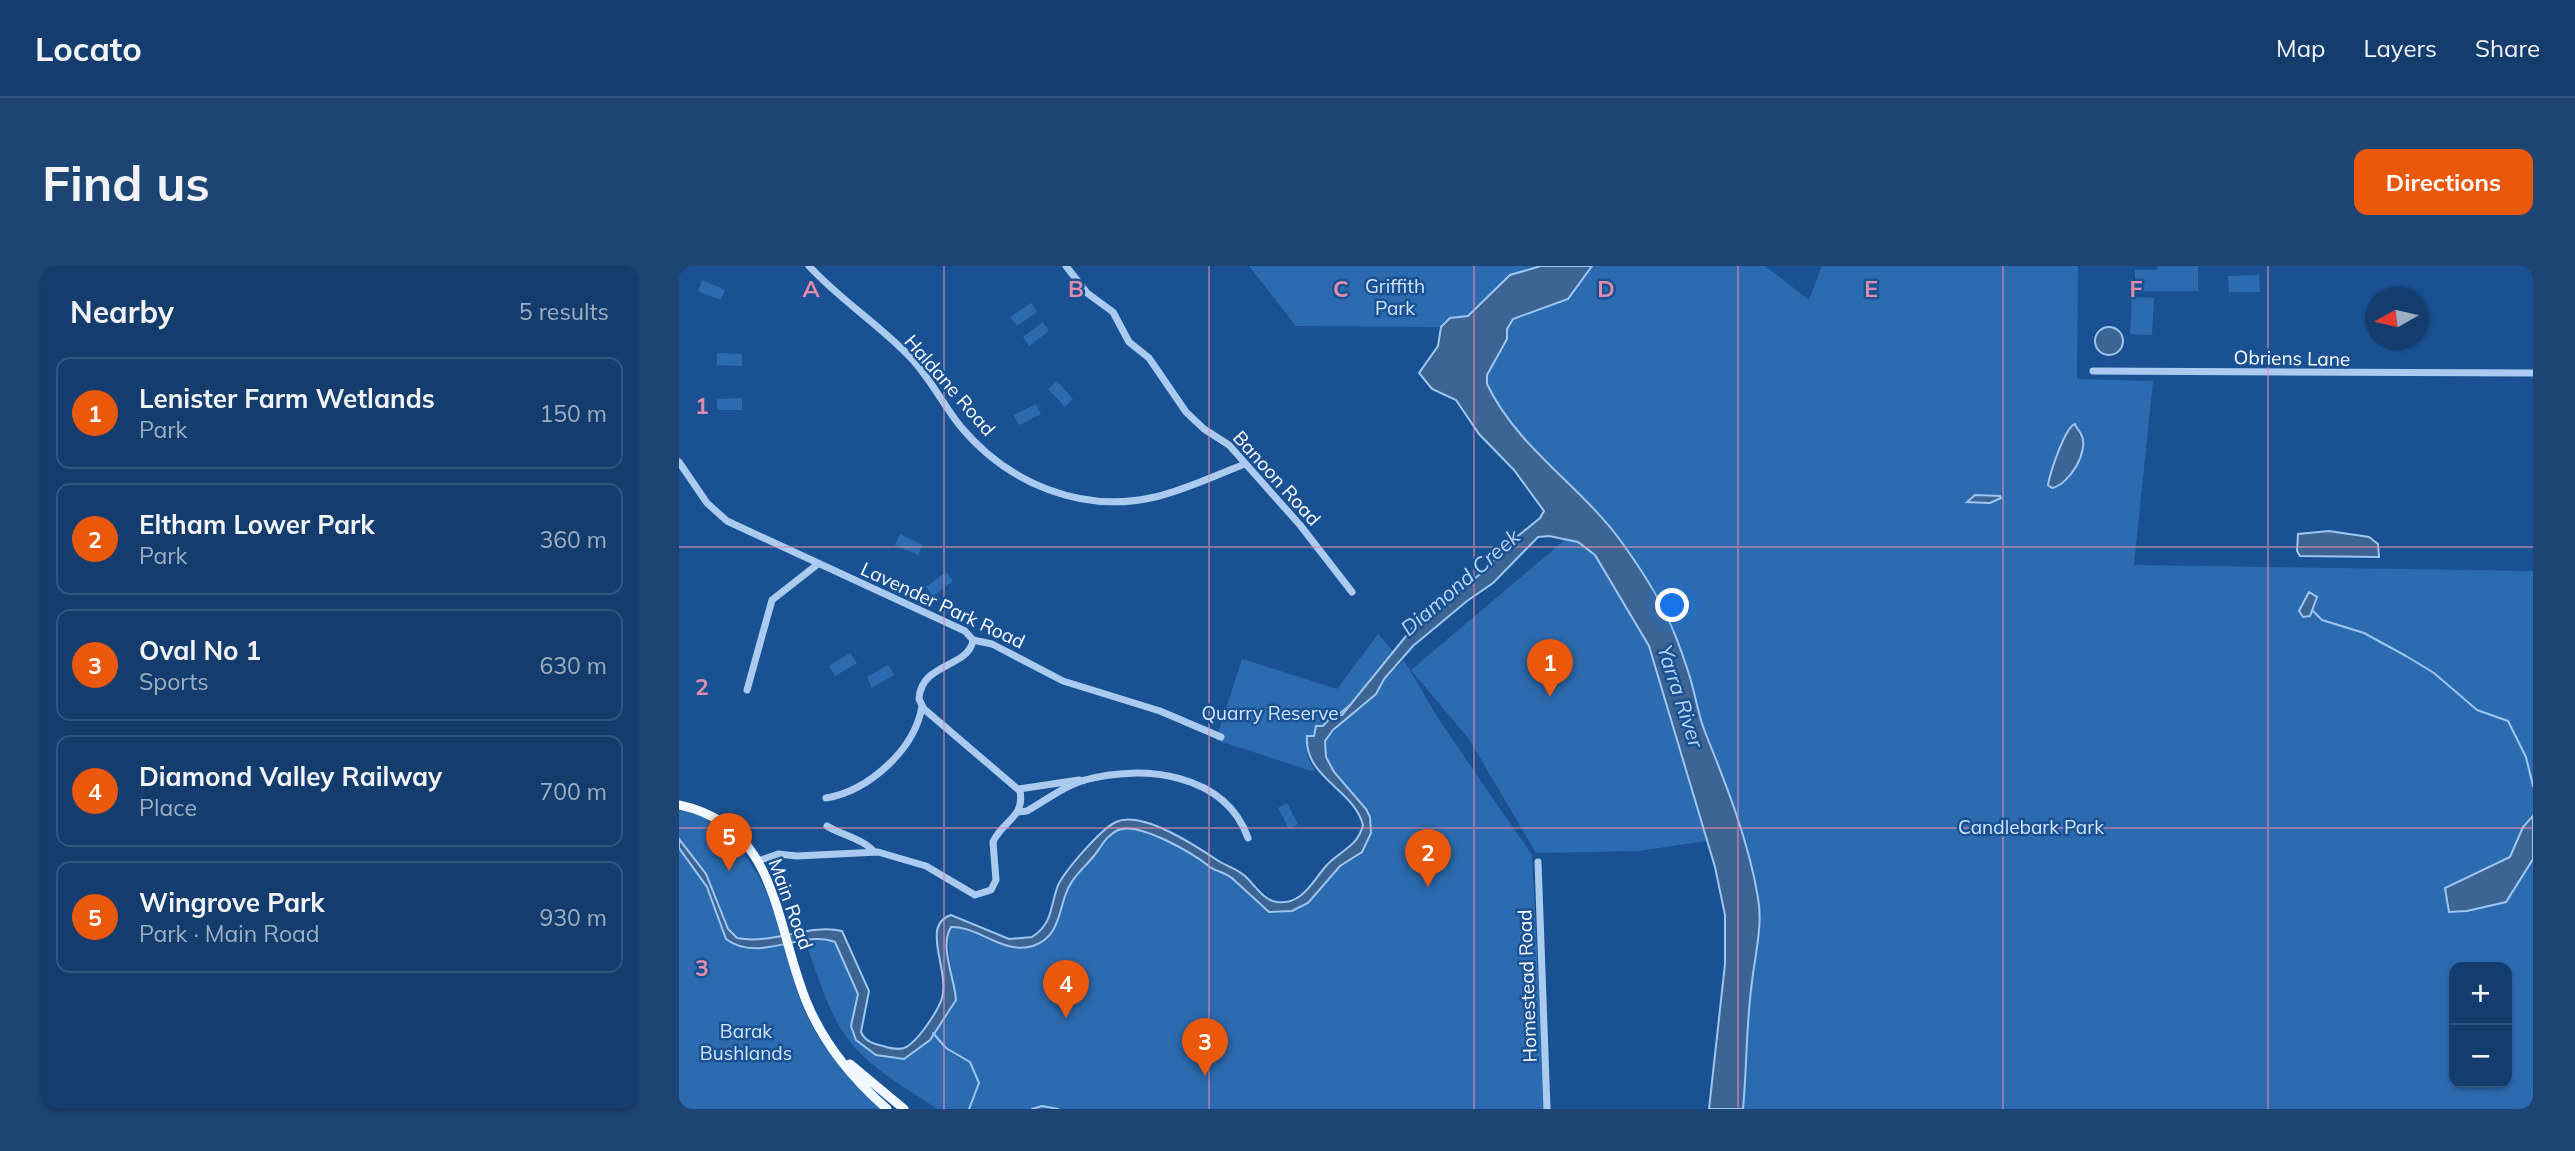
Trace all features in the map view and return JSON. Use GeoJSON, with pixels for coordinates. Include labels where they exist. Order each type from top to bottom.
{"type":"FeatureCollection","features":[{"type":"Feature","properties":{"kind":"main road","name":"Main Road"},"geometry":{"type":"LineString","coordinates":[[679,805],[720,820],[738,834],[758,862],[774,898],[796,972],[812,1014],[833,1049],[855,1077],[887,1109]]}},
{"type":"Feature","properties":{"kind":"main road","name":"Main Road"},"geometry":{"type":"LineString","coordinates":[[833,1049],[904,1109]]}},
{"type":"Feature","properties":{"kind":"street","name":"Haldane Road"},"geometry":{"type":"LineString","coordinates":[[809,266],[828,288],[911,358],[961,426],[986,451],[1025,479],[1055,494],[1091,501],[1130,502],[1157,497],[1245,464]]}},
{"type":"Feature","properties":{"kind":"street","name":"Banoon Road"},"geometry":{"type":"LineString","coordinates":[[1066,266],[1087,293],[1113,312],[1129,342],[1149,358],[1186,412],[1204,429],[1224,440],[1300,525],[1352,592]]}},
{"type":"Feature","properties":{"kind":"street","name":"Obriens Lane"},"geometry":{"type":"LineString","coordinates":[[2093,371],[2533,373]]}},
{"type":"Feature","properties":{"kind":"street","name":"Lavender Park Road"},"geometry":{"type":"LineString","coordinates":[[679,462],[717,514],[818,564],[965,631],[973,640],[992,644],[1063,681],[1160,711],[1221,737]]}},
{"type":"Feature","properties":{"kind":"street"},"geometry":{"type":"LineString","coordinates":[[747,690],[772,600],[818,564]]}},
{"type":"Feature","properties":{"kind":"street"},"geometry":{"type":"LineString","coordinates":[[825,798],[855,790],[885,766],[915,730],[923,707],[920,692],[928,676],[966,653],[973,640]]}},
{"type":"Feature","properties":{"kind":"street"},"geometry":{"type":"LineString","coordinates":[[758,862],[778,854],[797,856],[874,852],[923,865],[971,893],[984,894],[995,884],[994,838],[1019,812],[1019,789],[923,707]]}},
{"type":"Feature","properties":{"kind":"street"},"geometry":{"type":"LineString","coordinates":[[1019,789],[1163,773],[1212,791],[1244,827],[1248,838]]}},
{"type":"Feature","properties":{"kind":"street"},"geometry":{"type":"LineString","coordinates":[[1019,812],[1027,811],[1084,780]]}},
{"type":"Feature","properties":{"kind":"street"},"geometry":{"type":"LineString","coordinates":[[827,826],[844,837],[865,843],[874,852]]}},
{"type":"Feature","properties":{"kind":"street","name":"Homestead Road"},"geometry":{"type":"LineString","coordinates":[[1538,862],[1547,1109]]}},
{"type":"Feature","properties":{"kind":"green space","name":"Griffith Park"},"geometry":{"type":"Polygon","coordinates":[[[1249,266],[1541,266],[1510,275],[1468,316],[1450,318],[1441,327],[1296,326],[1249,266]]]}},
{"type":"Feature","properties":{"kind":"green space","name":"Candlebark Park"},"geometry":{"type":"Polygon","coordinates":[[[1592,266],[1765,266],[1809,300],[1822,266],[2078,266],[2077,379],[2153,381],[2134,565],[2533,571],[2533,1109],[1743,1109],[1759,909],[1743,835],[1702,724],[1682,652],[1645,575],[1607,523],[1516,428],[1487,384],[1487,375],[1507,339],[1507,329],[1513,319],[1568,299],[1592,266]]]}},
{"type":"Feature","properties":{"kind":"green space"},"geometry":{"type":"Polygon","coordinates":[[[2158,266],[2198,266],[2198,291],[2135,291],[2135,270],[2157,270],[2158,266]]]}},
{"type":"Feature","properties":{"kind":"green space"},"geometry":{"type":"Polygon","coordinates":[[[2259,275],[2260,292],[2229,292],[2228,276],[2259,275]]]}},
{"type":"Feature","properties":{"kind":"green space"},"geometry":{"type":"Polygon","coordinates":[[[702,280],[725,290],[721,300],[698,291],[702,280]]]}},
{"type":"Feature","properties":{"kind":"green space"},"geometry":{"type":"Polygon","coordinates":[[[2132,297],[2154,298],[2152,335],[2130,334],[2132,297]]]}},
{"type":"Feature","properties":{"kind":"green space"},"geometry":{"type":"Polygon","coordinates":[[[1031,303],[1037,312],[1017,326],[1010,317],[1031,303]]]}},
{"type":"Feature","properties":{"kind":"green space"},"geometry":{"type":"Polygon","coordinates":[[[1043,322],[1049,331],[1029,346],[1023,337],[1043,322]]]}},
{"type":"Feature","properties":{"kind":"green space"},"geometry":{"type":"Polygon","coordinates":[[[717,353],[742,354],[742,366],[717,365],[717,353]]]}},
{"type":"Feature","properties":{"kind":"green space"},"geometry":{"type":"Polygon","coordinates":[[[1057,381],[1073,399],[1065,407],[1048,389],[1057,381]]]}},
{"type":"Feature","properties":{"kind":"green space"},"geometry":{"type":"Polygon","coordinates":[[[742,398],[742,410],[717,410],[717,399],[742,398]]]}},
{"type":"Feature","properties":{"kind":"green space"},"geometry":{"type":"Polygon","coordinates":[[[1036,404],[1041,414],[1019,425],[1014,415],[1036,404]]]}},
{"type":"Feature","properties":{"kind":"green space"},"geometry":{"type":"Polygon","coordinates":[[[900,534],[923,545],[918,555],[895,545],[900,534]]]}},
{"type":"Feature","properties":{"kind":"green space"},"geometry":{"type":"Polygon","coordinates":[[[1566,539],[1578,542],[1595,555],[1649,646],[1695,793],[1706,841],[1639,851],[1536,853],[1469,739],[1411,670],[1566,539]]]}},
{"type":"Feature","properties":{"kind":"green space"},"geometry":{"type":"Polygon","coordinates":[[[946,572],[953,581],[933,596],[926,587],[946,572]]]}},
{"type":"Feature","properties":{"kind":"green space","name":"Quarry Reserve"},"geometry":{"type":"Polygon","coordinates":[[[1378,634],[1393,651],[1348,708],[1337,718],[1316,726],[1307,755],[1315,772],[1216,740],[1242,659],[1337,689],[1378,634]]]}},
{"type":"Feature","properties":{"kind":"green space"},"geometry":{"type":"Polygon","coordinates":[[[850,653],[857,663],[835,676],[829,666],[850,653]]]}},
{"type":"Feature","properties":{"kind":"green space"},"geometry":{"type":"Polygon","coordinates":[[[1404,660],[1439,720],[1532,855],[1545,1109],[937,1109],[871,1063],[844,1033],[824,994],[805,941],[832,940],[838,945],[858,994],[851,1026],[876,1055],[908,1057],[939,1028],[954,1000],[949,954],[951,926],[971,930],[1011,947],[1033,946],[1043,941],[1055,927],[1074,876],[1113,833],[1121,830],[1145,832],[1194,854],[1212,868],[1231,877],[1273,914],[1289,910],[1305,900],[1338,868],[1361,853],[1371,832],[1369,817],[1363,804],[1332,769],[1326,756],[1325,741],[1404,660]]]}},
{"type":"Feature","properties":{"kind":"green space"},"geometry":{"type":"Polygon","coordinates":[[[888,665],[894,675],[872,688],[867,677],[888,665]]]}},
{"type":"Feature","properties":{"kind":"green space"},"geometry":{"type":"Polygon","coordinates":[[[1287,803],[1298,824],[1289,829],[1278,808],[1287,803]]]}},
{"type":"Feature","properties":{"kind":"green space","name":"Barak Bushlands"},"geometry":{"type":"Polygon","coordinates":[[[679,808],[711,823],[746,858],[760,879],[770,903],[801,1002],[812,1026],[835,1059],[881,1109],[679,1109],[679,808]]]}},
{"type":"Feature","properties":{"kind":"water","name":"Yarra River"},"geometry":{"type":"Polygon","coordinates":[[[1541,266],[1592,266],[1568,299],[1513,319],[1507,329],[1507,339],[1487,375],[1487,384],[1500,407],[1533,448],[1607,523],[1623,544],[1661,604],[1682,652],[1702,724],[1743,835],[1758,898],[1759,929],[1749,1014],[1743,1109],[1709,1109],[1725,964],[1725,915],[1715,867],[1649,646],[1595,555],[1578,542],[1549,536],[1538,537],[1493,583],[1413,646],[1384,679],[1376,694],[1333,730],[1325,741],[1326,757],[1334,772],[1370,817],[1371,833],[1362,852],[1340,866],[1308,903],[1292,911],[1269,912],[1231,877],[1166,840],[1139,830],[1118,830],[1106,839],[1073,880],[1052,932],[1041,942],[1022,948],[1011,947],[971,931],[951,927],[947,953],[956,1000],[930,1040],[904,1059],[876,1055],[856,1040],[851,1026],[858,994],[835,942],[808,940],[752,948],[739,946],[726,939],[707,887],[679,848],[679,839],[706,874],[728,929],[737,938],[764,939],[830,929],[842,931],[869,991],[861,1032],[873,1043],[899,1049],[909,1045],[921,1033],[942,998],[937,938],[942,920],[951,915],[1009,939],[1032,937],[1047,921],[1057,888],[1066,872],[1092,842],[1116,822],[1140,821],[1168,831],[1242,873],[1272,901],[1286,902],[1300,896],[1331,861],[1353,844],[1363,825],[1350,802],[1313,763],[1307,736],[1314,736],[1316,726],[1323,726],[1332,716],[1342,715],[1415,625],[1484,571],[1513,540],[1540,518],[1544,511],[1514,470],[1479,434],[1456,400],[1432,389],[1419,373],[1438,346],[1441,327],[1450,318],[1468,316],[1510,275],[1541,266]]]}},
{"type":"Feature","properties":{"kind":"water"},"geometry":{"type":"Polygon","coordinates":[[[2109,327],[2119,331],[2123,341],[2119,351],[2109,355],[2099,351],[2095,341],[2099,331],[2109,327]]]}},
{"type":"Feature","properties":{"kind":"water"},"geometry":{"type":"Polygon","coordinates":[[[2075,424],[2083,441],[2081,457],[2065,480],[2052,488],[2048,485],[2055,461],[2067,433],[2075,424]]]}},
{"type":"Feature","properties":{"kind":"water"},"geometry":{"type":"Polygon","coordinates":[[[1975,495],[2001,498],[1990,503],[1967,502],[1975,495]]]}},
{"type":"Feature","properties":{"kind":"water"},"geometry":{"type":"Polygon","coordinates":[[[2329,531],[2369,537],[2378,544],[2379,557],[2300,556],[2297,551],[2298,534],[2329,531]]]}},
{"type":"Feature","properties":{"kind":"water"},"geometry":{"type":"Polygon","coordinates":[[[2309,592],[2317,597],[2310,616],[2303,617],[2299,611],[2309,592]]]}},
{"type":"Feature","properties":{"kind":"water"},"geometry":{"type":"Polygon","coordinates":[[[2533,816],[2533,859],[2506,902],[2467,911],[2449,912],[2445,888],[2510,857],[2523,827],[2533,816]]]}},
{"type":"Feature","properties":{"kind":"waterway"},"geometry":{"type":"LineString","coordinates":[[2312,610],[2322,620],[2364,633],[2406,656],[2434,673],[2477,710],[2508,721],[2526,757],[2533,786]]}},
{"type":"Feature","properties":{"kind":"waterway","name":"Diamond Creek"},"geometry":{"type":"LineString","coordinates":[[1338,715],[1350,705]]}},
{"type":"Feature","properties":{"kind":"waterway"},"geometry":{"type":"LineString","coordinates":[[933,1033],[946,1048],[970,1062],[979,1083],[969,1109]]}},
{"type":"Feature","properties":{"kind":"waterway"},"geometry":{"type":"LineString","coordinates":[[1032,1109],[1042,1106],[1058,1109]]}},
{"type":"Feature","properties":{"kind":"place","name":"Lenister Farm Wetlands"},"geometry":{"type":"Point","coordinates":[1550,697]}},
{"type":"Feature","properties":{"kind":"place","name":"Wingrove Park"},"geometry":{"type":"Point","coordinates":[729,871]}},
{"type":"Feature","properties":{"kind":"place","name":"Eltham Lower Park"},"geometry":{"type":"Point","coordinates":[1428,887]}},
{"type":"Feature","properties":{"kind":"place","name":"Diamond Valley Railway"},"geometry":{"type":"Point","coordinates":[1066,1018]}},
{"type":"Feature","properties":{"kind":"place","name":"Oval No 1"},"geometry":{"type":"Point","coordinates":[1205,1076]}}]}
